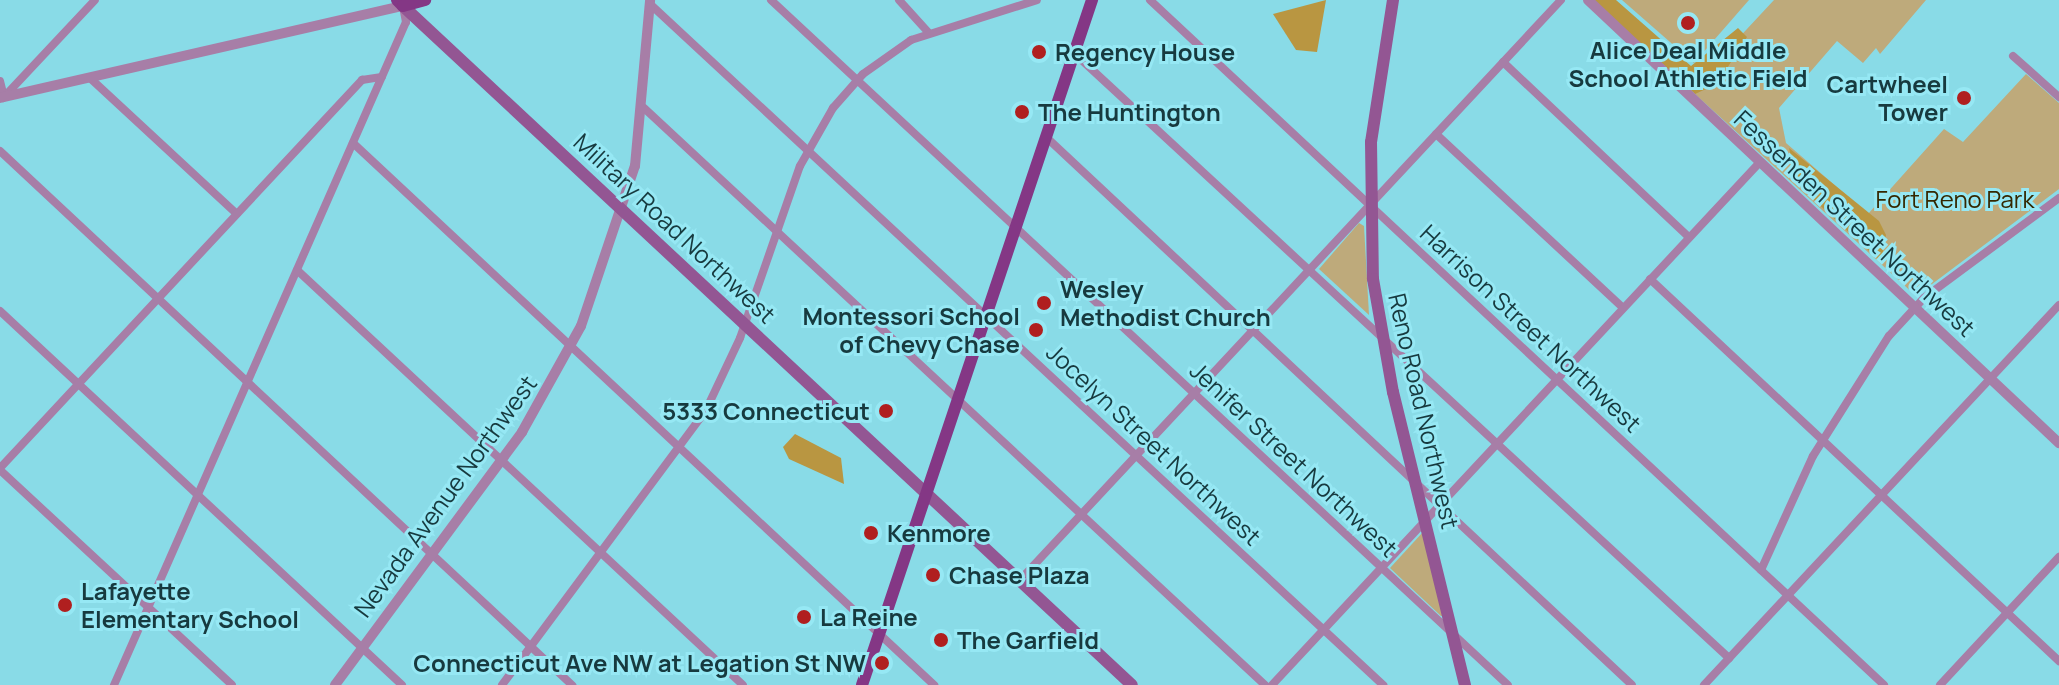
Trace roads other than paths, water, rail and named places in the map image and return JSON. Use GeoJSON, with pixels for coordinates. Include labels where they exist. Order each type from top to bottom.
{"type":"FeatureCollection","features":[{"type":"Feature","properties":{"kind":"main road"},"geometry":{"type":"LineString","coordinates":[[400,3],[421,0]]}},
{"type":"Feature","properties":{"kind":"main road"},"geometry":{"type":"LineString","coordinates":[[862,685],[1092,0]]}},
{"type":"Feature","properties":{"kind":"main road","name":"Reno Road Northwest"},"geometry":{"type":"LineString","coordinates":[[1393,0],[1374,106],[1370,205],[1381,334],[1465,685]]}},
{"type":"Feature","properties":{"kind":"main road","name":"Military Road Northwest"},"geometry":{"type":"LineString","coordinates":[[400,3],[1132,685]]}},
{"type":"Feature","properties":{"kind":"street"},"geometry":{"type":"LineString","coordinates":[[1,99],[95,0]]}},
{"type":"Feature","properties":{"kind":"street","name":"Jenifer Street Northwest"},"geometry":{"type":"LineString","coordinates":[[771,0],[1508,685]]}},
{"type":"Feature","properties":{"kind":"street"},"geometry":{"type":"LineString","coordinates":[[899,0],[928,32]]}},
{"type":"Feature","properties":{"kind":"street"},"geometry":{"type":"LineString","coordinates":[[502,685],[679,448],[717,391],[745,323],[807,149],[857,80],[928,32],[1037,0]]}},
{"type":"Feature","properties":{"kind":"street","name":"Harrison Street Northwest"},"geometry":{"type":"LineString","coordinates":[[1150,0],[1884,685]]}},
{"type":"Feature","properties":{"kind":"street"},"geometry":{"type":"LineString","coordinates":[[1020,580],[1561,0]]}},
{"type":"Feature","properties":{"kind":"street","name":"Fessenden Street Northwest"},"geometry":{"type":"LineString","coordinates":[[1588,0],[2059,443]]}},
{"type":"Feature","properties":{"kind":"street","name":"Nevada Avenue Northwest"},"geometry":{"type":"LineString","coordinates":[[335,685],[501,460],[571,347],[624,210],[644,108],[650,2]]}},
{"type":"Feature","properties":{"kind":"street","name":"Jocelyn Street Northwest"},"geometry":{"type":"LineString","coordinates":[[650,2],[1383,685]]}},
{"type":"Feature","properties":{"kind":"street"},"geometry":{"type":"LineString","coordinates":[[1,99],[400,3],[406,22],[114,685]]}},
{"type":"Feature","properties":{"kind":"street"},"geometry":{"type":"LineString","coordinates":[[1074,53],[1311,268],[1729,658]]}},
{"type":"Feature","properties":{"kind":"street"},"geometry":{"type":"LineString","coordinates":[[2013,56],[2059,97]]}},
{"type":"Feature","properties":{"kind":"street"},"geometry":{"type":"LineString","coordinates":[[1503,62],[1689,237]]}},
{"type":"Feature","properties":{"kind":"street"},"geometry":{"type":"LineString","coordinates":[[232,685],[0,469],[362,80],[382,77]]}},
{"type":"Feature","properties":{"kind":"street"},"geometry":{"type":"LineString","coordinates":[[90,78],[237,214]]}},
{"type":"Feature","properties":{"kind":"street"},"geometry":{"type":"LineString","coordinates":[[0,81],[1,99]]}},
{"type":"Feature","properties":{"kind":"street"},"geometry":{"type":"LineString","coordinates":[[644,108],[1265,685]]}},
{"type":"Feature","properties":{"kind":"street"},"geometry":{"type":"LineString","coordinates":[[1436,134],[1623,308]]}},
{"type":"Feature","properties":{"kind":"street"},"geometry":{"type":"LineString","coordinates":[[1046,137],[1632,685]]}},
{"type":"Feature","properties":{"kind":"street"},"geometry":{"type":"LineString","coordinates":[[353,143],[934,685]]}},
{"type":"Feature","properties":{"kind":"street"},"geometry":{"type":"LineString","coordinates":[[0,151],[572,685]]}},
{"type":"Feature","properties":{"kind":"street"},"geometry":{"type":"LineString","coordinates":[[1272,685],[1760,162]]}},
{"type":"Feature","properties":{"kind":"street"},"geometry":{"type":"LineString","coordinates":[[1761,570],[1822,440],[1915,307],[2059,198]]}},
{"type":"Feature","properties":{"kind":"street"},"geometry":{"type":"LineString","coordinates":[[297,270],[743,685]]}},
{"type":"Feature","properties":{"kind":"street"},"geometry":{"type":"LineString","coordinates":[[1650,279],[2059,661]]}},
{"type":"Feature","properties":{"kind":"street"},"geometry":{"type":"LineString","coordinates":[[1704,685],[2059,305]]}},
{"type":"Feature","properties":{"kind":"street"},"geometry":{"type":"LineString","coordinates":[[0,311],[402,685]]}},
{"type":"Feature","properties":{"kind":"street"},"geometry":{"type":"LineString","coordinates":[[1940,685],[2059,557]]}},
{"type":"Feature","properties":{"kind":"place","name":"Alice Deal Middle School Athletic Field"},"geometry":{"type":"Point","coordinates":[1688,23]}},
{"type":"Feature","properties":{"kind":"place","name":"Regency House"},"geometry":{"type":"Point","coordinates":[1039,52]}},
{"type":"Feature","properties":{"kind":"place","name":"Cartwheel Tower"},"geometry":{"type":"Point","coordinates":[1964,98]}},
{"type":"Feature","properties":{"kind":"place","name":"The Huntington"},"geometry":{"type":"Point","coordinates":[1022,112]}},
{"type":"Feature","properties":{"kind":"place","name":"Wesley Methodist Church"},"geometry":{"type":"Point","coordinates":[1044,303]}},
{"type":"Feature","properties":{"kind":"place","name":"Montessori School of Chevy Chase"},"geometry":{"type":"Point","coordinates":[1036,330]}},
{"type":"Feature","properties":{"kind":"place","name":"5333 Connecticut"},"geometry":{"type":"Point","coordinates":[886,411]}},
{"type":"Feature","properties":{"kind":"place","name":"Kenmore"},"geometry":{"type":"Point","coordinates":[871,533]}},
{"type":"Feature","properties":{"kind":"place","name":"Chase Plaza"},"geometry":{"type":"Point","coordinates":[933,575]}},
{"type":"Feature","properties":{"kind":"place","name":"Lafayette Elementary School"},"geometry":{"type":"Point","coordinates":[65,605]}},
{"type":"Feature","properties":{"kind":"place","name":"La Reine"},"geometry":{"type":"Point","coordinates":[804,617]}},
{"type":"Feature","properties":{"kind":"place","name":"The Garfield"},"geometry":{"type":"Point","coordinates":[941,640]}},
{"type":"Feature","properties":{"kind":"place","name":"Connecticut Ave NW at Legation St NW"},"geometry":{"type":"Point","coordinates":[882,663]}},
{"type":"Feature","properties":{"kind":"park label","name":"Fort Reno Park"},"geometry":{"type":"Point","coordinates":[1955,199]}}]}
